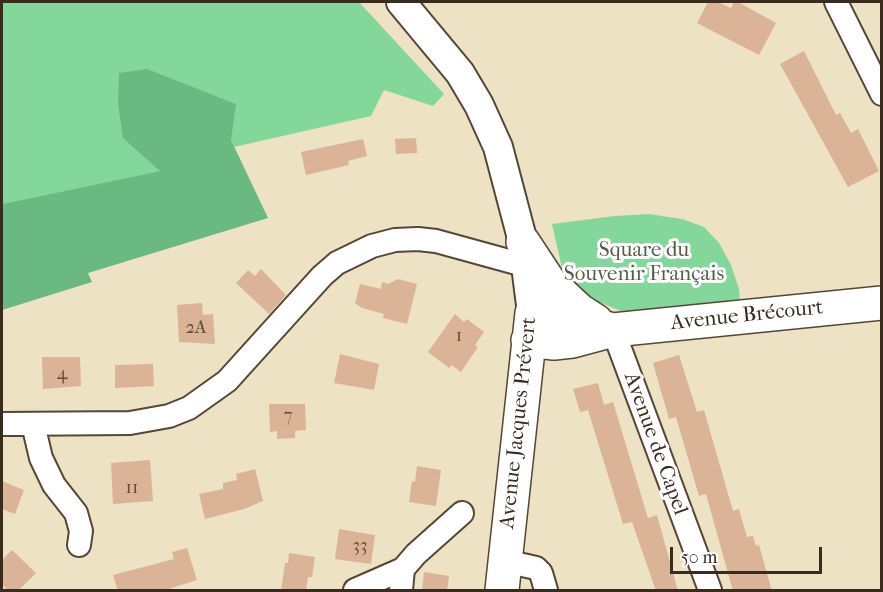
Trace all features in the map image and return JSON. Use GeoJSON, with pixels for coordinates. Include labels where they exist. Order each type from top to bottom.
{"type":"FeatureCollection","features":[{"type":"Feature","properties":{"kind":"main road"},"geometry":{"type":"LineString","coordinates":[[525,254],[562,295],[579,310],[613,330]]}},
{"type":"Feature","properties":{"kind":"main road","name":"Avenue Brécourt"},"geometry":{"type":"LineString","coordinates":[[530,326],[554,343],[572,341],[613,330],[882,303]]}},
{"type":"Feature","properties":{"kind":"main road","name":"Avenue Jacques Prévert"},"geometry":{"type":"LineString","coordinates":[[504,576],[530,326]]}},
{"type":"Feature","properties":{"kind":"street","name":"Avenue Jacques Prévert"},"geometry":{"type":"LineString","coordinates":[[401,2],[460,73],[479,105],[498,147],[510,184],[525,254],[530,326]]}},
{"type":"Feature","properties":{"kind":"street"},"geometry":{"type":"LineString","coordinates":[[836,2],[876,73],[882,94]]}},
{"type":"Feature","properties":{"kind":"street"},"geometry":{"type":"LineString","coordinates":[[2,424],[130,423],[169,416],[189,408],[227,381],[322,276],[337,263],[372,246],[395,240],[418,239],[525,254]]}},
{"type":"Feature","properties":{"kind":"street","name":"Avenue de Capel"},"geometry":{"type":"LineString","coordinates":[[613,330],[710,591]]}},
{"type":"Feature","properties":{"kind":"street"},"geometry":{"type":"LineString","coordinates":[[33,424],[41,458],[54,485],[76,513],[81,531],[79,545]]}},
{"type":"Feature","properties":{"kind":"street"},"geometry":{"type":"LineString","coordinates":[[355,591],[402,580],[416,554],[462,513]]}},
{"type":"Feature","properties":{"kind":"street"},"geometry":{"type":"LineString","coordinates":[[504,576],[536,568],[541,573],[546,591]]}},
{"type":"Feature","properties":{"kind":"green space"},"geometry":{"type":"Polygon","coordinates":[[[2,2],[359,2],[444,94],[433,106],[384,90],[371,116],[234,147],[231,140],[161,171],[2,204],[2,2]]]}},
{"type":"Feature","properties":{"kind":"green space"},"geometry":{"type":"Polygon","coordinates":[[[147,69],[236,104],[231,140],[268,218],[88,273],[92,282],[2,310],[2,204],[160,171],[123,138],[118,104],[119,73],[147,69]]]}},
{"type":"Feature","properties":{"kind":"green space","name":"Square du Souvenir Français"},"geometry":{"type":"Polygon","coordinates":[[[649,214],[682,219],[704,227],[719,243],[731,265],[739,289],[740,303],[626,313],[594,300],[578,289],[562,268],[552,224],[649,214]]]}},
{"type":"Feature","properties":{"kind":"building"},"geometry":{"type":"Polygon","coordinates":[[[708,2],[718,2],[731,8],[734,2],[738,2],[776,23],[759,55],[697,23],[708,2]]]}},
{"type":"Feature","properties":{"kind":"building"},"geometry":{"type":"Polygon","coordinates":[[[804,51],[836,115],[840,113],[851,133],[858,129],[879,171],[848,187],[780,64],[804,51]]]}},
{"type":"Feature","properties":{"kind":"building"},"geometry":{"type":"Polygon","coordinates":[[[416,138],[417,153],[396,154],[395,139],[416,138]]]}},
{"type":"Feature","properties":{"kind":"building"},"geometry":{"type":"Polygon","coordinates":[[[363,139],[367,156],[348,161],[349,165],[306,175],[301,152],[363,139]]]}},
{"type":"Feature","properties":{"kind":"building"},"geometry":{"type":"Polygon","coordinates":[[[261,269],[286,295],[269,314],[236,283],[248,270],[255,276],[261,269]]]}},
{"type":"Feature","properties":{"kind":"building"},"geometry":{"type":"Polygon","coordinates":[[[398,279],[417,284],[407,324],[383,318],[384,314],[362,308],[355,303],[360,284],[381,289],[382,282],[388,284],[398,279]]]}},
{"type":"Feature","properties":{"kind":"building"},"geometry":{"type":"Polygon","coordinates":[[[202,303],[203,315],[213,314],[215,344],[179,342],[177,305],[202,303]]]}},
{"type":"Feature","properties":{"kind":"building"},"geometry":{"type":"Polygon","coordinates":[[[455,314],[464,322],[467,319],[484,332],[475,345],[478,347],[461,372],[452,365],[449,368],[428,352],[455,314]]]}},
{"type":"Feature","properties":{"kind":"building"},"geometry":{"type":"Polygon","coordinates":[[[340,354],[379,364],[374,390],[334,383],[340,354]]]}},
{"type":"Feature","properties":{"kind":"building"},"geometry":{"type":"Polygon","coordinates":[[[679,355],[697,412],[704,410],[733,511],[739,509],[747,537],[753,536],[756,546],[759,545],[772,591],[733,591],[706,494],[699,496],[676,417],[669,419],[653,363],[679,355]]]}},
{"type":"Feature","properties":{"kind":"building"},"geometry":{"type":"Polygon","coordinates":[[[42,357],[80,357],[81,386],[43,389],[42,357]]]}},
{"type":"Feature","properties":{"kind":"building"},"geometry":{"type":"Polygon","coordinates":[[[153,364],[154,386],[115,388],[115,365],[153,364]]]}},
{"type":"Feature","properties":{"kind":"building"},"geometry":{"type":"Polygon","coordinates":[[[598,383],[604,405],[613,402],[648,518],[657,515],[678,591],[656,591],[632,522],[623,524],[588,410],[580,412],[573,389],[598,383]]]}},
{"type":"Feature","properties":{"kind":"building"},"geometry":{"type":"Polygon","coordinates":[[[269,404],[305,404],[306,430],[295,431],[295,438],[277,439],[277,431],[270,432],[269,404]]]}},
{"type":"Feature","properties":{"kind":"building"},"geometry":{"type":"Polygon","coordinates":[[[150,460],[153,501],[113,504],[111,463],[150,460]]]}},
{"type":"Feature","properties":{"kind":"building"},"geometry":{"type":"Polygon","coordinates":[[[417,466],[441,470],[436,506],[409,502],[417,466]]]}},
{"type":"Feature","properties":{"kind":"building"},"geometry":{"type":"Polygon","coordinates":[[[255,469],[263,501],[244,509],[205,519],[199,494],[223,489],[223,483],[237,480],[236,474],[255,469]]]}},
{"type":"Feature","properties":{"kind":"building"},"geometry":{"type":"Polygon","coordinates":[[[2,481],[24,490],[15,514],[2,509],[2,481]]]}},
{"type":"Feature","properties":{"kind":"building"},"geometry":{"type":"Polygon","coordinates":[[[339,529],[375,535],[371,564],[335,559],[339,529]]]}},
{"type":"Feature","properties":{"kind":"building"},"geometry":{"type":"Polygon","coordinates":[[[187,548],[197,580],[162,591],[118,591],[113,575],[174,559],[172,552],[187,548]]]}},
{"type":"Feature","properties":{"kind":"building"},"geometry":{"type":"Polygon","coordinates":[[[12,550],[36,573],[18,591],[8,591],[2,584],[2,560],[12,550]]]}},
{"type":"Feature","properties":{"kind":"building"},"geometry":{"type":"Polygon","coordinates":[[[289,553],[315,557],[312,577],[308,577],[306,591],[281,591],[285,563],[288,563],[289,553]]]}},
{"type":"Feature","properties":{"kind":"building"},"geometry":{"type":"Polygon","coordinates":[[[424,572],[449,576],[447,591],[422,591],[424,572]]]}}]}
